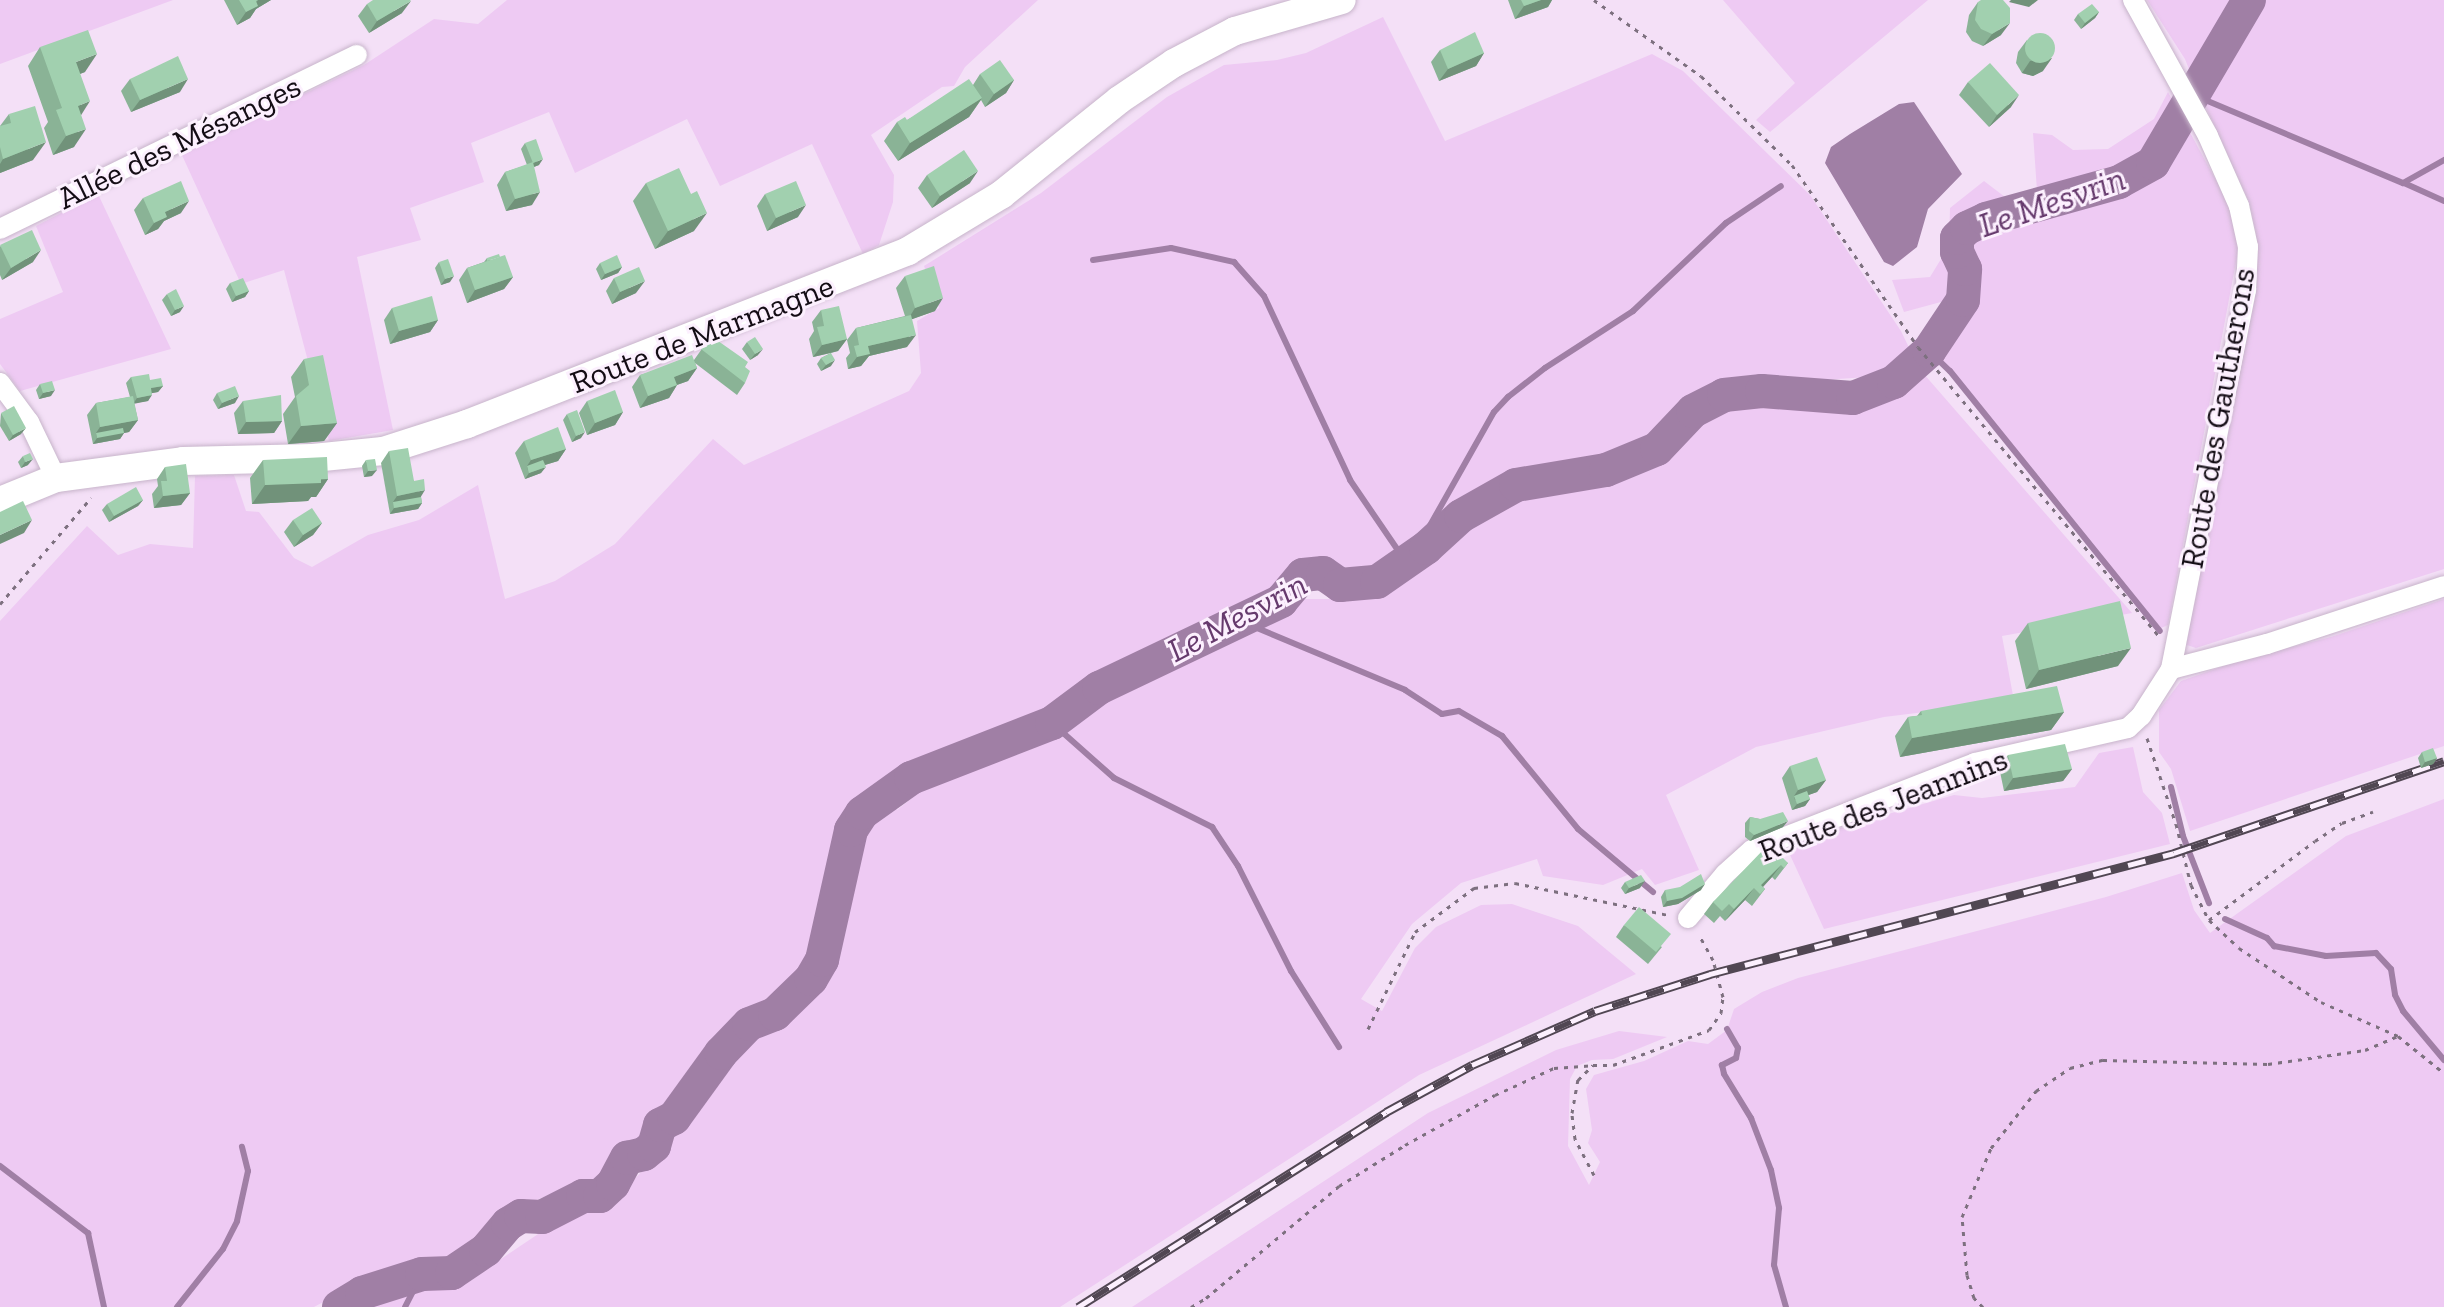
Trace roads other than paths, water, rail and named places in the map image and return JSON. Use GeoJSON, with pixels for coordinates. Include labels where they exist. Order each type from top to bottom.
{"type":"FeatureCollection","features":[{"type":"Feature","properties":{"kind":"main road","name":"Route de Marmagne"},"geometry":{"type":"LineString","coordinates":[[0,501],[56,478],[183,461],[313,458],[383,451],[467,424],[908,251],[1001,195],[1119,100],[1174,63],[1235,31],[1342,0]]}},
{"type":"Feature","properties":{"kind":"street","name":"Route des Gautherons"},"geometry":{"type":"LineString","coordinates":[[2133,0],[2200,122],[2239,206],[2248,247],[2246,290],[2171,661]]}},
{"type":"Feature","properties":{"kind":"street","name":"Allée des Mésanges"},"geometry":{"type":"LineString","coordinates":[[0,229],[357,55]]}},
{"type":"Feature","properties":{"kind":"street"},"geometry":{"type":"LineString","coordinates":[[0,383],[29,422],[56,478]]}},
{"type":"Feature","properties":{"kind":"street"},"geometry":{"type":"LineString","coordinates":[[2171,661],[2267,644],[2444,586]]}},
{"type":"Feature","properties":{"kind":"street","name":"Route des Jeannins"},"geometry":{"type":"LineString","coordinates":[[1688,918],[1725,874],[1752,850],[1975,763],[2128,728],[2141,716],[2171,661]]}},
{"type":"Feature","properties":{"kind":"waterway","name":"Le Mesvrin"},"geometry":{"type":"LineString","coordinates":[[339,1307],[362,1293],[422,1274],[452,1273],[486,1250],[508,1224],[521,1216],[542,1217],[583,1196],[600,1196],[613,1184],[627,1158],[644,1154],[654,1146],[660,1125],[674,1118],[721,1053],[749,1024],[775,1014],[811,979],[822,960],[851,830],[862,813],[911,778],[1052,723],[1099,688],[1281,601],[1303,575],[1323,573],[1340,585],[1377,582],[1426,548],[1461,516],[1516,485],[1606,470],[1657,449],[1693,411],[1724,395],[1762,391],[1853,398],[1894,382],[1929,351],[1963,300],[1965,269],[1957,252],[1957,238],[1967,228],[1986,219],[2119,182],[2153,163],[2249,0]]}},
{"type":"Feature","properties":{"kind":"waterway"},"geometry":{"type":"LineString","coordinates":[[2191,94],[2403,183],[2444,160]]}},
{"type":"Feature","properties":{"kind":"waterway"},"geometry":{"type":"LineString","coordinates":[[2404,183],[2444,201]]}},
{"type":"Feature","properties":{"kind":"waterway"},"geometry":{"type":"LineString","coordinates":[[1426,548],[1428,529],[1494,412],[1508,397],[1545,368],[1633,311],[1726,223],[1781,186]]}},
{"type":"Feature","properties":{"kind":"waterway"},"geometry":{"type":"LineString","coordinates":[[1093,260],[1171,248],[1234,262],[1264,296],[1350,480],[1406,562]]}},
{"type":"Feature","properties":{"kind":"waterway"},"geometry":{"type":"LineString","coordinates":[[1929,351],[1950,371],[2160,631]]}},
{"type":"Feature","properties":{"kind":"waterway"},"geometry":{"type":"LineString","coordinates":[[1238,620],[1405,690],[1442,714],[1459,711],[1502,736],[1578,829],[1653,892]]}},
{"type":"Feature","properties":{"kind":"waterway"},"geometry":{"type":"LineString","coordinates":[[1052,723],[1114,778],[1212,827],[1238,866],[1291,971],[1339,1047]]}},
{"type":"Feature","properties":{"kind":"waterway"},"geometry":{"type":"LineString","coordinates":[[2171,787],[2183,836],[2209,903]]}},
{"type":"Feature","properties":{"kind":"waterway"},"geometry":{"type":"LineString","coordinates":[[2225,919],[2267,938],[2274,946],[2326,956],[2376,953],[2391,969],[2395,995],[2403,1011],[2444,1060]]}},
{"type":"Feature","properties":{"kind":"waterway"},"geometry":{"type":"LineString","coordinates":[[1727,1029],[1738,1048],[1736,1058],[1722,1065],[1724,1074],[1751,1118],[1771,1170],[1779,1208],[1774,1265],[1786,1307]]}},
{"type":"Feature","properties":{"kind":"waterway"},"geometry":{"type":"LineString","coordinates":[[177,1307],[223,1249],[237,1221],[248,1171],[242,1147]]}},
{"type":"Feature","properties":{"kind":"waterway"},"geometry":{"type":"LineString","coordinates":[[0,1166],[88,1233],[104,1307]]}},
{"type":"Feature","properties":{"kind":"waterway"},"geometry":{"type":"LineString","coordinates":[[405,1307],[422,1274]]}},
{"type":"Feature","properties":{"kind":"railway"},"geometry":{"type":"LineString","coordinates":[[1078,1307],[1386,1112],[1472,1065],[1595,1011],[1710,974],[2174,853],[2444,761]]}}]}
